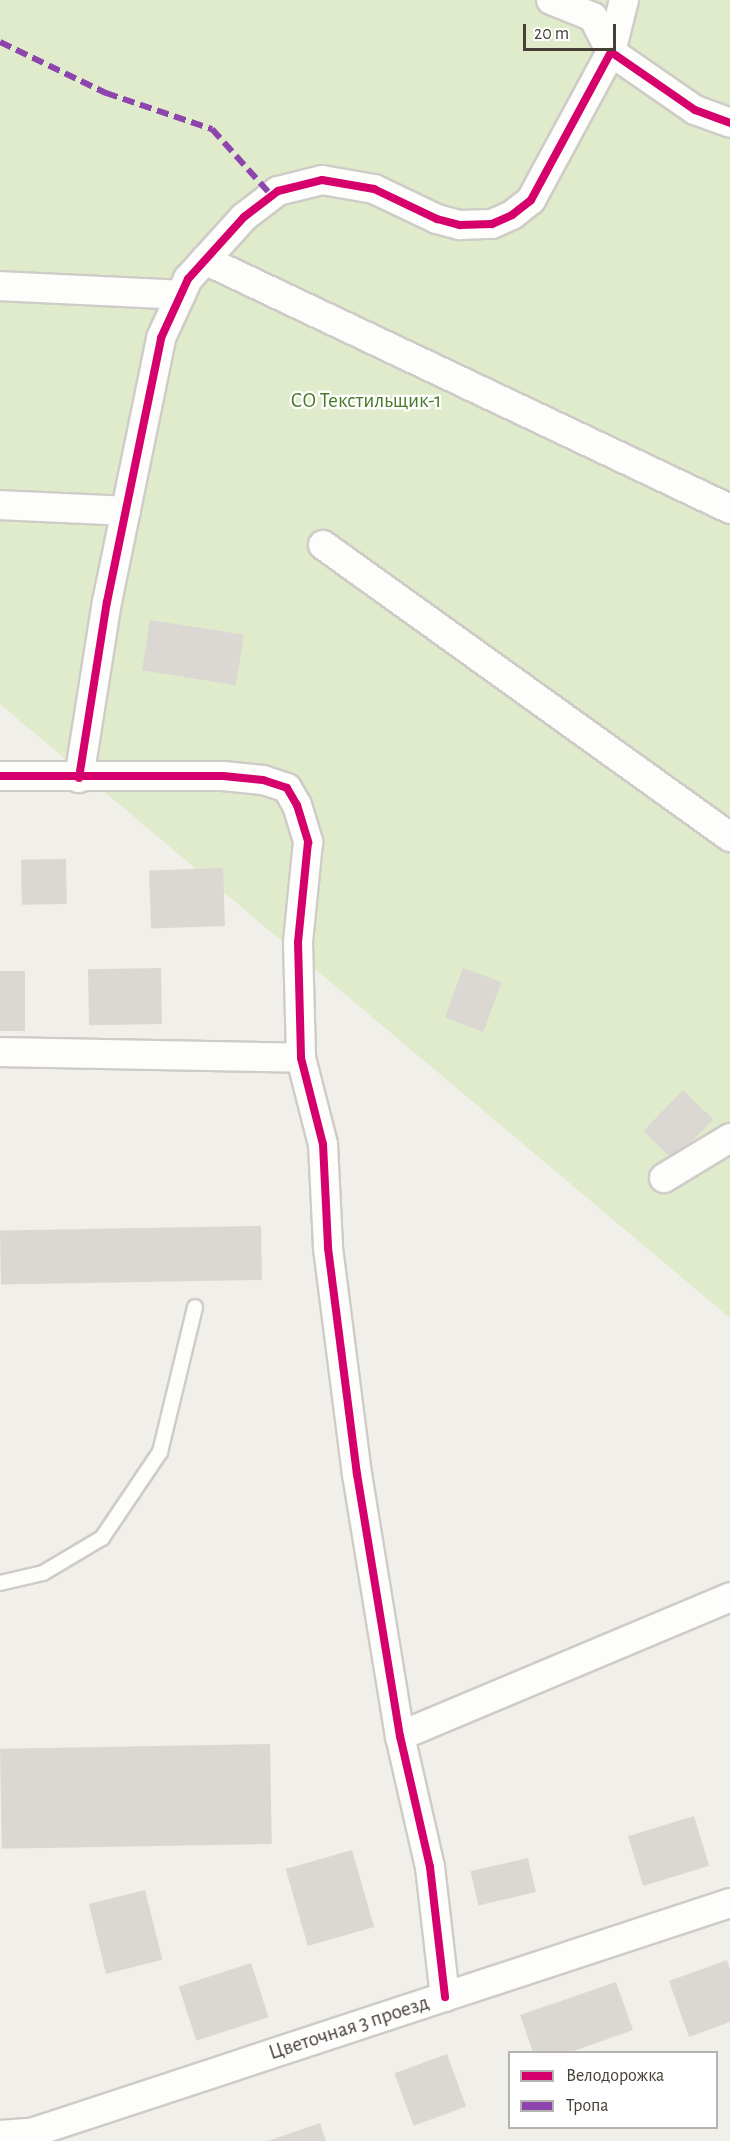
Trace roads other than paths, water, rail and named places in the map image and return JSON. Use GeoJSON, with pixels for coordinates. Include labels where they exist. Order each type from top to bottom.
{"type":"FeatureCollection","features":[{"type":"Feature","properties":{"kind":"street"},"geometry":{"type":"LineString","coordinates":[[551,0],[593,17],[611,52],[695,110],[730,123]]}},
{"type":"Feature","properties":{"kind":"street"},"geometry":{"type":"LineString","coordinates":[[79,778],[106,603],[161,338],[188,279],[243,217],[278,191],[322,180],[374,189],[437,219],[460,225],[492,224],[512,215],[531,200],[611,52],[624,0]]}},
{"type":"Feature","properties":{"kind":"street"},"geometry":{"type":"LineString","coordinates":[[205,260],[730,508]]}},
{"type":"Feature","properties":{"kind":"street"},"geometry":{"type":"LineString","coordinates":[[0,286],[181,295]]}},
{"type":"Feature","properties":{"kind":"street"},"geometry":{"type":"LineString","coordinates":[[0,505],[126,511]]}},
{"type":"Feature","properties":{"kind":"street"},"geometry":{"type":"LineString","coordinates":[[323,545],[730,837]]}},
{"type":"Feature","properties":{"kind":"street"},"geometry":{"type":"LineString","coordinates":[[0,776],[79,778],[223,776],[262,780],[287,788],[297,805],[308,842],[298,942],[301,1058],[322,1144],[328,1248],[355,1463],[400,1736],[430,1867],[445,1997]]}},
{"type":"Feature","properties":{"kind":"street"},"geometry":{"type":"LineString","coordinates":[[0,1052],[301,1058]]}},
{"type":"Feature","properties":{"kind":"street"},"geometry":{"type":"LineString","coordinates":[[664,1178],[730,1138]]}},
{"type":"Feature","properties":{"kind":"street"},"geometry":{"type":"LineString","coordinates":[[400,1736],[730,1597]]}},
{"type":"Feature","properties":{"kind":"street","name":"Цветочная 3 проезд"},"geometry":{"type":"LineString","coordinates":[[0,2135],[31,2133],[730,1903]]}},
{"type":"Feature","properties":{"kind":"lane"},"geometry":{"type":"LineString","coordinates":[[0,1583],[43,1573],[102,1538],[160,1452],[195,1307]]}},
{"type":"Feature","properties":{"kind":"park label","name":"СО Текстильщик-1"},"geometry":{"type":"Point","coordinates":[366,401]}}]}
